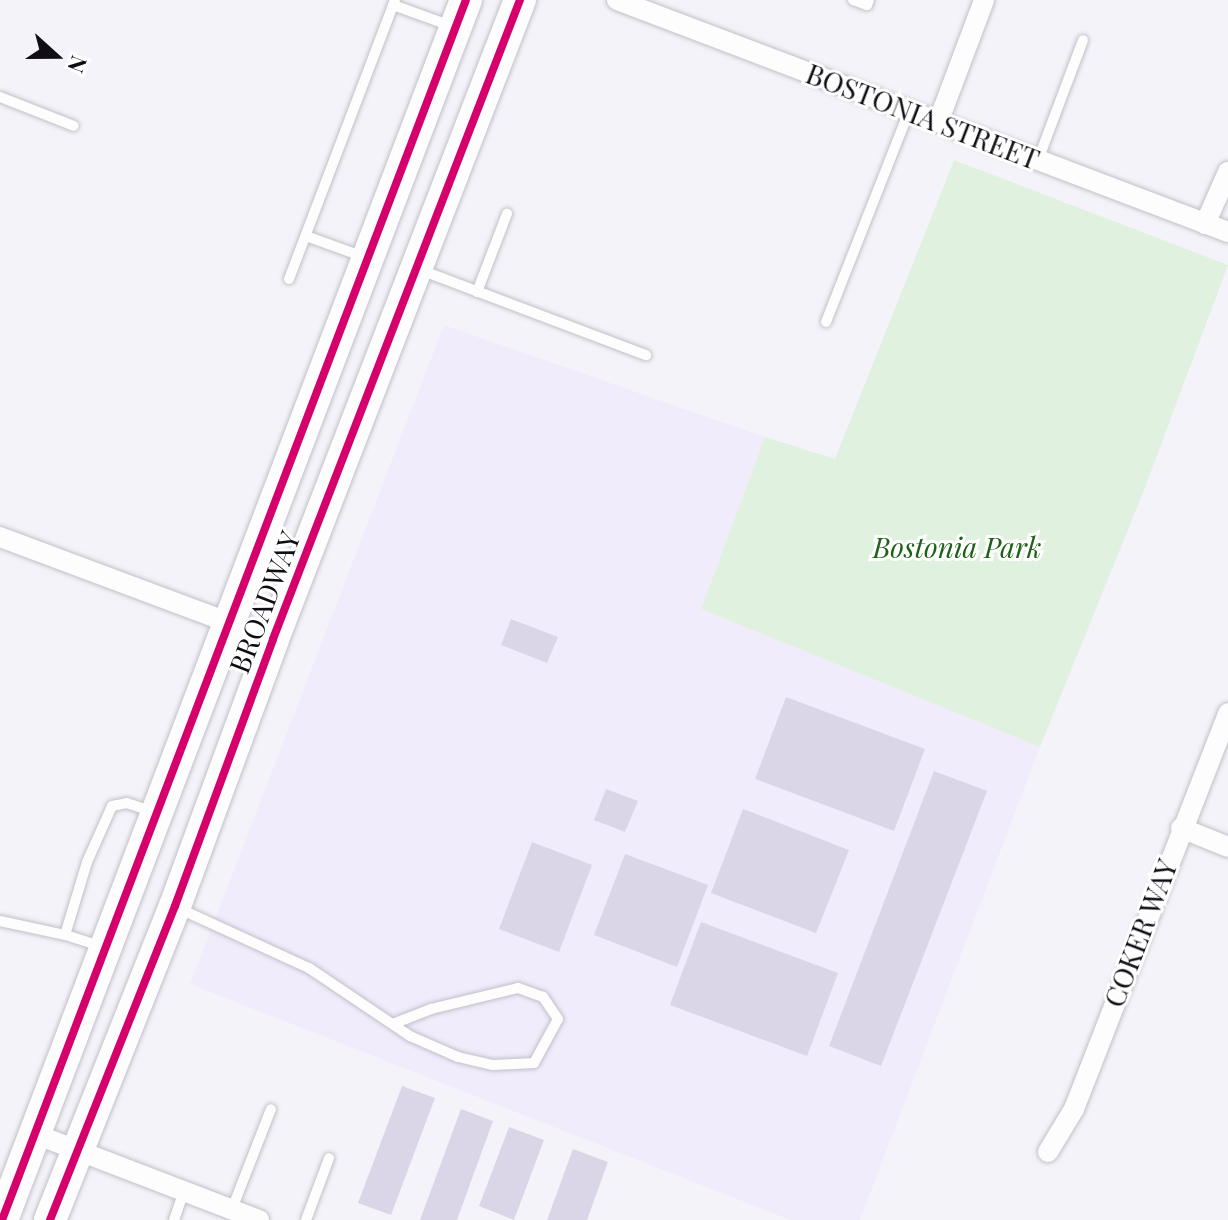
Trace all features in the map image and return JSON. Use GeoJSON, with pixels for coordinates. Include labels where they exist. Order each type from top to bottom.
{"type":"FeatureCollection","features":[{"type":"Feature","properties":{"kind":"main road","name":"BROADWAY"},"geometry":{"type":"LineString","coordinates":[[50,1220],[175,906],[273,639],[520,0]]}},
{"type":"Feature","properties":{"kind":"main road","name":"BROADWAY"},"geometry":{"type":"LineString","coordinates":[[2,1220],[461,14]]}},
{"type":"Feature","properties":{"kind":"street","name":"BOSTONIA STREET"},"geometry":{"type":"LineString","coordinates":[[617,0],[1228,232]]}},
{"type":"Feature","properties":{"kind":"street"},"geometry":{"type":"LineString","coordinates":[[939,120],[984,0]]}},
{"type":"Feature","properties":{"kind":"street"},"geometry":{"type":"LineString","coordinates":[[1205,224],[1228,172]]}},
{"type":"Feature","properties":{"kind":"street"},"geometry":{"type":"LineString","coordinates":[[0,537],[273,639]]}},
{"type":"Feature","properties":{"kind":"street","name":"COKER WAY"},"geometry":{"type":"LineString","coordinates":[[1048,1152],[1074,1109],[1228,713]]}},
{"type":"Feature","properties":{"kind":"street"},"geometry":{"type":"LineString","coordinates":[[1181,828],[1228,847]]}},
{"type":"Feature","properties":{"kind":"street"},"geometry":{"type":"LineString","coordinates":[[35,1134],[259,1220]]}},
{"type":"Feature","properties":{"kind":"lane"},"geometry":{"type":"LineString","coordinates":[[853,0],[867,5],[869,0]]}},
{"type":"Feature","properties":{"kind":"lane"},"geometry":{"type":"LineString","coordinates":[[289,279],[394,2],[461,14]]}},
{"type":"Feature","properties":{"kind":"lane"},"geometry":{"type":"LineString","coordinates":[[1038,160],[1083,40]]}},
{"type":"Feature","properties":{"kind":"lane"},"geometry":{"type":"LineString","coordinates":[[0,97],[74,126]]}},
{"type":"Feature","properties":{"kind":"lane"},"geometry":{"type":"LineString","coordinates":[[826,322],[910,109]]}},
{"type":"Feature","properties":{"kind":"lane"},"geometry":{"type":"LineString","coordinates":[[477,292],[507,214]]}},
{"type":"Feature","properties":{"kind":"lane"},"geometry":{"type":"LineString","coordinates":[[306,236],[367,258]]}},
{"type":"Feature","properties":{"kind":"lane"},"geometry":{"type":"LineString","coordinates":[[416,269],[646,355]]}},
{"type":"Feature","properties":{"kind":"lane"},"geometry":{"type":"LineString","coordinates":[[65,935],[87,862],[112,806],[127,803],[156,813]]}},
{"type":"Feature","properties":{"kind":"lane"},"geometry":{"type":"LineString","coordinates":[[175,906],[309,968],[393,1024],[458,1057],[507,1064],[534,1063],[558,1019],[543,997],[518,988],[431,1009],[393,1024]]}},
{"type":"Feature","properties":{"kind":"lane"},"geometry":{"type":"LineString","coordinates":[[0,921],[105,947]]}},
{"type":"Feature","properties":{"kind":"lane"},"geometry":{"type":"LineString","coordinates":[[232,1209],[271,1109]]}},
{"type":"Feature","properties":{"kind":"lane"},"geometry":{"type":"LineString","coordinates":[[306,1220],[329,1158]]}},
{"type":"Feature","properties":{"kind":"lane"},"geometry":{"type":"LineString","coordinates":[[174,1220],[184,1191]]}},
{"type":"Feature","properties":{"kind":"shaded area"},"geometry":{"type":"Polygon","coordinates":[[[444,325],[765,437],[701,609],[1040,747],[860,1220],[790,1220],[190,984],[444,325]]]}},
{"type":"Feature","properties":{"kind":"green space","name":"Bostonia Park"},"geometry":{"type":"Polygon","coordinates":[[[954,160],[1228,265],[1146,485],[1040,747],[701,609],[765,437],[835,459],[954,160]]]}},
{"type":"Feature","properties":{"kind":"building"},"geometry":{"type":"Polygon","coordinates":[[[511,619],[558,637],[547,663],[501,645],[511,619]]]}},
{"type":"Feature","properties":{"kind":"building"},"geometry":{"type":"Polygon","coordinates":[[[786,697],[925,749],[894,831],[755,779],[786,697]]]}},
{"type":"Feature","properties":{"kind":"building"},"geometry":{"type":"Polygon","coordinates":[[[934,771],[987,791],[881,1066],[829,1046],[934,771]]]}},
{"type":"Feature","properties":{"kind":"building"},"geometry":{"type":"Polygon","coordinates":[[[606,789],[638,801],[625,832],[594,820],[606,789]]]}},
{"type":"Feature","properties":{"kind":"building"},"geometry":{"type":"Polygon","coordinates":[[[743,809],[849,850],[816,933],[711,893],[743,809]]]}},
{"type":"Feature","properties":{"kind":"building"},"geometry":{"type":"Polygon","coordinates":[[[532,842],[592,865],[559,952],[499,929],[532,842]]]}},
{"type":"Feature","properties":{"kind":"building"},"geometry":{"type":"Polygon","coordinates":[[[625,854],[708,885],[677,967],[594,935],[625,854]]]}},
{"type":"Feature","properties":{"kind":"building"},"geometry":{"type":"Polygon","coordinates":[[[701,922],[838,973],[807,1056],[670,1005],[701,922]]]}},
{"type":"Feature","properties":{"kind":"building"},"geometry":{"type":"Polygon","coordinates":[[[402,1086],[435,1098],[391,1215],[358,1203],[402,1086]]]}},
{"type":"Feature","properties":{"kind":"building"},"geometry":{"type":"Polygon","coordinates":[[[461,1109],[493,1121],[457,1220],[420,1220],[461,1109]]]}},
{"type":"Feature","properties":{"kind":"building"},"geometry":{"type":"Polygon","coordinates":[[[509,1127],[544,1140],[514,1220],[479,1206],[509,1127]]]}},
{"type":"Feature","properties":{"kind":"building"},"geometry":{"type":"Polygon","coordinates":[[[573,1149],[608,1162],[587,1220],[547,1220],[573,1149]]]}},
{"type":"Feature","properties":{"kind":"cycle path"},"geometry":{"type":"LineString","coordinates":[[2,1220],[466,0]]}},
{"type":"Feature","properties":{"kind":"cycle path"},"geometry":{"type":"LineString","coordinates":[[50,1220],[175,906],[273,639],[520,0]]}}]}
